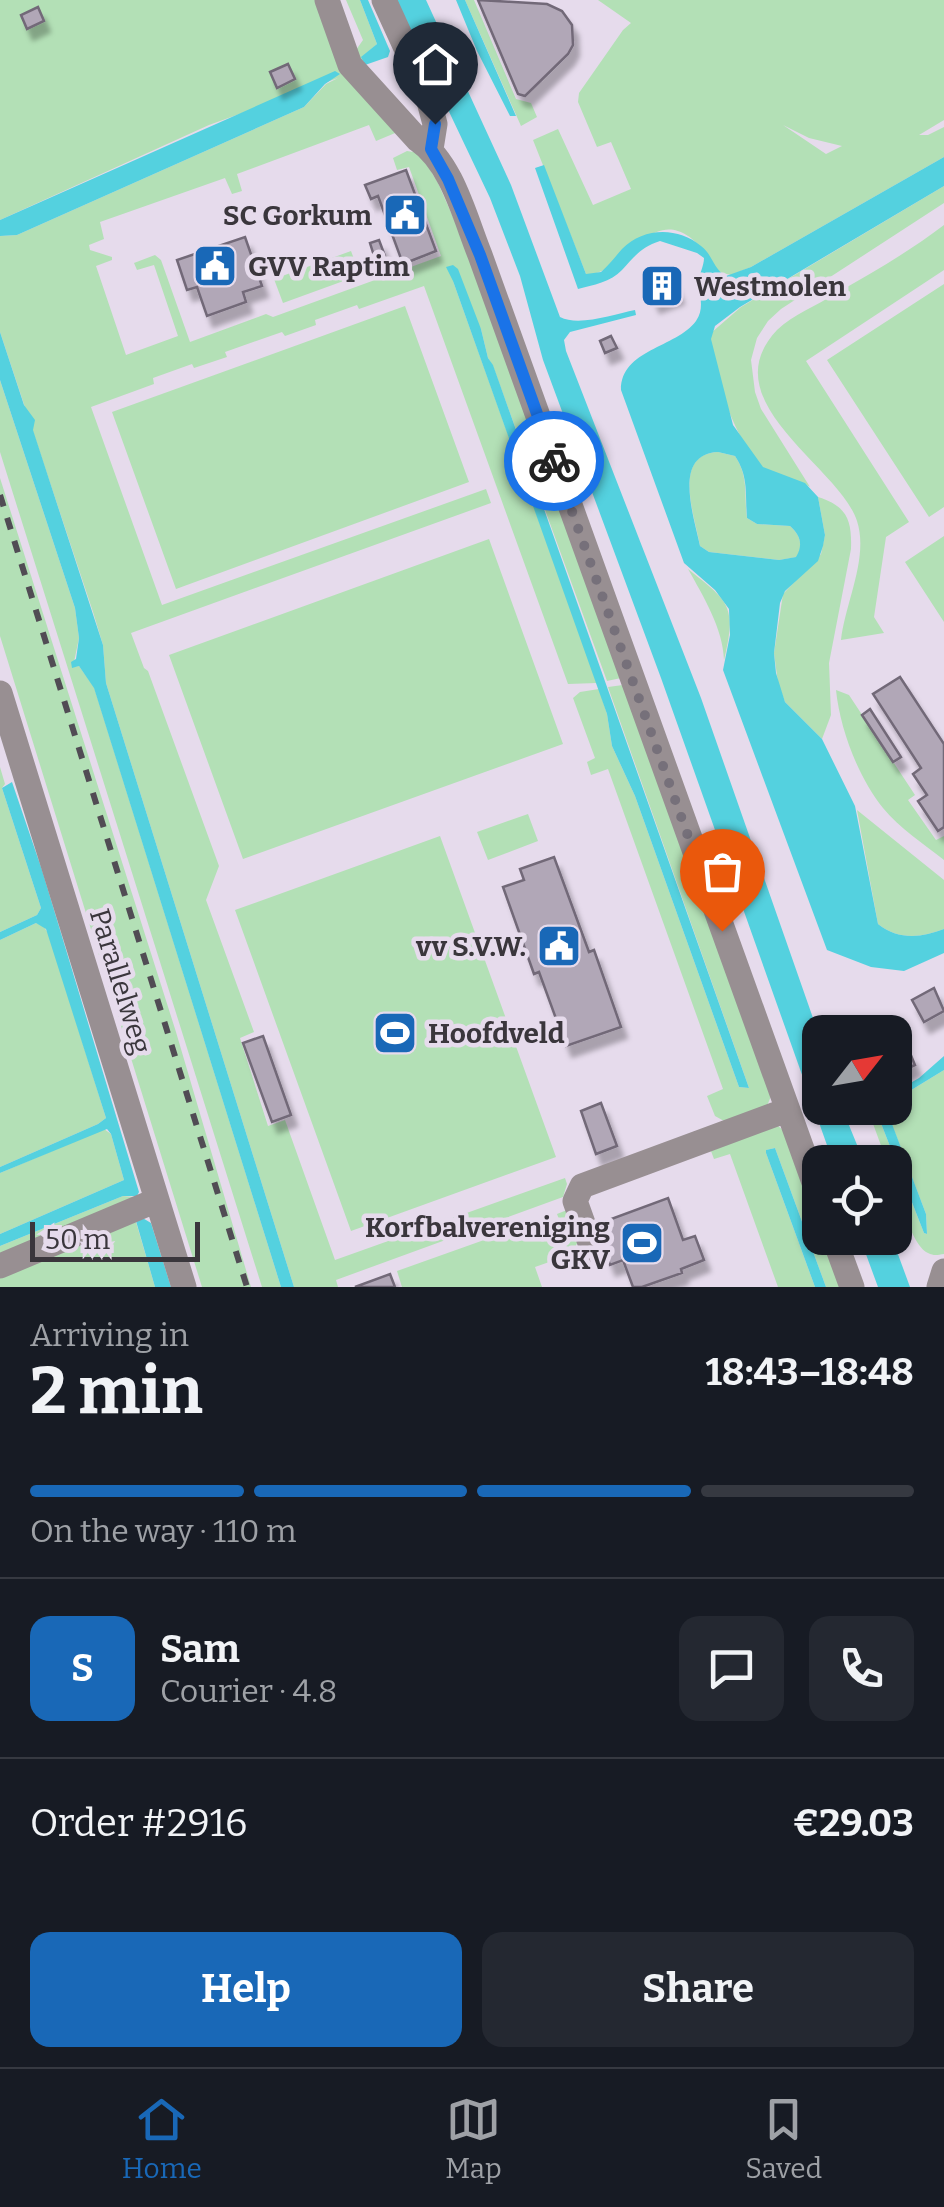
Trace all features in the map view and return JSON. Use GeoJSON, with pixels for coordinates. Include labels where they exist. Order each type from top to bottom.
{"type":"FeatureCollection","features":[{"type":"Feature","properties":{"kind":"street"},"geometry":{"type":"LineString","coordinates":[[327,0],[350,65],[425,144],[448,179],[480,255],[802,1150]]}},
{"type":"Feature","properties":{"kind":"street"},"geometry":{"type":"LineString","coordinates":[[384,0],[427,94],[435,124],[425,144]]}},
{"type":"Feature","properties":{"kind":"street","name":"Parallelweg"},"geometry":{"type":"LineString","coordinates":[[0,693],[184,1287]]}},
{"type":"Feature","properties":{"kind":"street"},"geometry":{"type":"LineString","coordinates":[[594,1254],[575,1201],[582,1186],[787,1110]]}},
{"type":"Feature","properties":{"kind":"street"},"geometry":{"type":"LineString","coordinates":[[0,1266],[158,1200]]}},
{"type":"Feature","properties":{"kind":"street"},"geometry":{"type":"LineString","coordinates":[[840,1255],[852,1287]]}},
{"type":"Feature","properties":{"kind":"street"},"geometry":{"type":"LineString","coordinates":[[939,1287],[944,1271]]}},
{"type":"Feature","properties":{"kind":"green space"},"geometry":{"type":"Polygon","coordinates":[[[0,0],[319,0],[400,131],[376,141],[369,125],[237,174],[242,191],[232,194],[225,178],[100,222],[104,239],[89,245],[90,250],[112,257],[96,266],[126,355],[178,336],[154,265],[137,270],[134,263],[155,255],[161,260],[190,342],[266,314],[273,317],[441,256],[409,167],[397,170],[393,158],[407,151],[420,153],[467,249],[621,678],[607,681],[488,358],[481,329],[453,281],[597,683],[568,684],[424,286],[315,320],[316,325],[285,336],[282,332],[225,352],[227,357],[153,378],[154,384],[91,407],[162,605],[486,489],[491,503],[131,633],[219,866],[206,900],[254,1032],[240,1038],[268,1126],[285,1120],[335,1260],[565,1178],[567,1184],[563,1197],[336,1280],[338,1287],[294,1287],[106,683],[103,645],[93,612],[0,332],[0,236],[17,235],[304,107],[326,84],[338,78],[209,125],[0,220],[0,0]]]}},
{"type":"Feature","properties":{"kind":"green space"},"geometry":{"type":"Polygon","coordinates":[[[346,0],[360,0],[377,44],[362,57],[363,61],[351,57],[363,40],[346,0]]]}},
{"type":"Feature","properties":{"kind":"green space"},"geometry":{"type":"Polygon","coordinates":[[[465,0],[474,0],[516,99],[531,103],[537,117],[521,126],[465,0]]]}},
{"type":"Feature","properties":{"kind":"green space"},"geometry":{"type":"Polygon","coordinates":[[[598,0],[944,0],[944,120],[919,135],[944,127],[944,157],[731,275],[718,272],[697,244],[679,231],[662,230],[601,271],[586,274],[533,140],[558,129],[593,205],[631,189],[611,142],[597,147],[578,102],[579,93],[631,23],[598,0]],[[783,125],[826,154],[842,146],[809,138],[783,125]]]}},
{"type":"Feature","properties":{"kind":"green space"},"geometry":{"type":"Polygon","coordinates":[[[944,186],[944,203],[781,309],[757,338],[751,360],[761,409],[810,487],[766,470],[745,445],[727,406],[715,366],[711,333],[741,307],[944,186]]]}},
{"type":"Feature","properties":{"kind":"green space"},"geometry":{"type":"Polygon","coordinates":[[[944,225],[944,270],[806,361],[909,522],[886,537],[874,617],[884,633],[841,640],[858,565],[857,521],[846,500],[785,432],[768,407],[759,382],[760,356],[777,330],[791,319],[944,225]]]}},
{"type":"Feature","properties":{"kind":"green space"},"geometry":{"type":"Polygon","coordinates":[[[351,251],[360,275],[283,303],[274,279],[351,251]]]}},
{"type":"Feature","properties":{"kind":"green space"},"geometry":{"type":"Polygon","coordinates":[[[944,284],[944,507],[929,517],[827,360],[944,284]]]}},
{"type":"Feature","properties":{"kind":"green space"},"geometry":{"type":"Polygon","coordinates":[[[405,306],[469,482],[176,589],[112,412],[405,306]]]}},
{"type":"Feature","properties":{"kind":"green space"},"geometry":{"type":"Polygon","coordinates":[[[0,380],[75,608],[79,638],[73,667],[79,666],[94,687],[281,1287],[262,1287],[0,452],[0,380]]]}},
{"type":"Feature","properties":{"kind":"green space"},"geometry":{"type":"Polygon","coordinates":[[[718,452],[735,456],[739,464],[747,518],[757,524],[790,526],[800,541],[797,557],[779,560],[709,552],[700,546],[691,504],[690,475],[704,455],[718,452]]]}},
{"type":"Feature","properties":{"kind":"green space"},"geometry":{"type":"Polygon","coordinates":[[[0,478],[176,1032],[251,1287],[202,1287],[0,636],[0,478]]]}},
{"type":"Feature","properties":{"kind":"green space"},"geometry":{"type":"Polygon","coordinates":[[[818,497],[836,505],[846,516],[851,539],[829,663],[831,715],[822,739],[785,702],[774,653],[783,594],[821,554],[825,535],[818,497]]]}},
{"type":"Feature","properties":{"kind":"green space"},"geometry":{"type":"Polygon","coordinates":[[[944,536],[944,622],[905,562],[944,536]]]}},
{"type":"Feature","properties":{"kind":"green space"},"geometry":{"type":"Polygon","coordinates":[[[489,539],[563,744],[243,859],[169,655],[489,539]]]}},
{"type":"Feature","properties":{"kind":"green space"},"geometry":{"type":"Polygon","coordinates":[[[688,569],[713,589],[726,606],[730,627],[724,660],[716,624],[688,569]]]}},
{"type":"Feature","properties":{"kind":"green space"},"geometry":{"type":"Polygon","coordinates":[[[623,685],[771,1096],[767,1106],[724,1121],[715,1116],[707,1096],[723,1089],[608,769],[591,775],[587,762],[595,758],[573,698],[580,692],[599,689],[612,746],[635,796],[739,1087],[749,1088],[608,687],[623,685]]]}},
{"type":"Feature","properties":{"kind":"green space"},"geometry":{"type":"Polygon","coordinates":[[[836,690],[849,695],[915,795],[908,800],[936,840],[944,836],[944,860],[896,822],[874,796],[852,752],[836,690]]]}},
{"type":"Feature","properties":{"kind":"green space"},"geometry":{"type":"Polygon","coordinates":[[[0,767],[5,784],[2,788],[41,908],[37,915],[0,932],[0,767]]]}},
{"type":"Feature","properties":{"kind":"green space"},"geometry":{"type":"Polygon","coordinates":[[[857,810],[944,880],[944,929],[910,936],[878,924],[857,810]]]}},
{"type":"Feature","properties":{"kind":"green space"},"geometry":{"type":"Polygon","coordinates":[[[528,814],[538,841],[488,860],[477,832],[528,814]]]}},
{"type":"Feature","properties":{"kind":"green space","name":"Hoofdveld"},"geometry":{"type":"Polygon","coordinates":[[[440,836],[556,1157],[351,1231],[235,910],[440,836]]]}},
{"type":"Feature","properties":{"kind":"green space"},"geometry":{"type":"Polygon","coordinates":[[[36,923],[43,925],[49,935],[106,1118],[0,1167],[0,940],[36,923]]]}},
{"type":"Feature","properties":{"kind":"green space"},"geometry":{"type":"Polygon","coordinates":[[[944,1070],[944,1254],[928,1253],[912,1232],[912,1202],[927,1234],[926,1214],[912,1177],[912,1145],[900,1145],[892,1125],[912,1125],[912,1090],[944,1070]]]}},
{"type":"Feature","properties":{"kind":"green space"},"geometry":{"type":"Polygon","coordinates":[[[777,1125],[784,1131],[802,1180],[802,1222],[775,1148],[766,1153],[815,1287],[778,1287],[730,1154],[714,1159],[711,1151],[777,1125]]]}},
{"type":"Feature","properties":{"kind":"green space"},"geometry":{"type":"Polygon","coordinates":[[[873,1125],[882,1125],[890,1145],[881,1145],[873,1125]]]}},
{"type":"Feature","properties":{"kind":"green space"},"geometry":{"type":"Polygon","coordinates":[[[104,1129],[111,1134],[124,1180],[0,1234],[0,1173],[104,1129]]]}},
{"type":"Feature","properties":{"kind":"green space"},"geometry":{"type":"Polygon","coordinates":[[[123,1196],[135,1197],[0,1258],[0,1246],[123,1196]]]}},
{"type":"Feature","properties":{"kind":"green space"},"geometry":{"type":"Polygon","coordinates":[[[567,1210],[578,1241],[572,1254],[535,1267],[542,1287],[402,1287],[397,1271],[529,1224],[532,1231],[560,1222],[557,1214],[567,1210]]]}},
{"type":"Feature","properties":{"kind":"green space"},"geometry":{"type":"Polygon","coordinates":[[[136,1222],[155,1287],[0,1287],[0,1272],[136,1222]]]}},
{"type":"Feature","properties":{"kind":"green space"},"geometry":{"type":"Polygon","coordinates":[[[814,1255],[830,1255],[842,1287],[826,1287],[814,1255]]]}},
{"type":"Feature","properties":{"kind":"water"},"geometry":{"type":"Polygon","coordinates":[[[360,0],[368,0],[390,51],[388,57],[365,65],[361,57],[377,44],[360,0]]]}},
{"type":"Feature","properties":{"kind":"water"},"geometry":{"type":"Polygon","coordinates":[[[396,0],[426,0],[511,185],[560,317],[587,320],[635,310],[636,315],[570,332],[564,340],[566,351],[701,698],[812,1015],[802,1015],[802,1075],[543,360],[520,276],[490,198],[396,0]]]}},
{"type":"Feature","properties":{"kind":"water"},"geometry":{"type":"Polygon","coordinates":[[[456,0],[465,0],[516,116],[510,116],[456,0]]]}},
{"type":"Feature","properties":{"kind":"water"},"geometry":{"type":"Polygon","coordinates":[[[335,71],[340,74],[304,107],[17,235],[0,236],[0,220],[335,71]]]}},
{"type":"Feature","properties":{"kind":"water"},"geometry":{"type":"Polygon","coordinates":[[[944,157],[944,186],[740,307],[715,326],[711,339],[733,425],[763,467],[805,483],[818,497],[825,535],[823,546],[818,561],[785,591],[780,603],[774,653],[776,673],[785,702],[822,739],[855,806],[878,924],[910,936],[944,929],[944,953],[904,971],[871,967],[827,950],[723,670],[730,635],[729,609],[715,590],[684,563],[621,390],[623,376],[639,357],[696,321],[701,306],[699,281],[704,258],[660,241],[643,249],[613,277],[578,289],[535,168],[544,165],[586,274],[601,272],[631,242],[661,232],[692,240],[726,276],[751,267],[944,157]],[[718,452],[704,455],[695,463],[690,488],[700,546],[709,552],[779,560],[796,557],[800,541],[790,526],[757,524],[747,518],[744,479],[735,456],[718,452]]]}},
{"type":"Feature","properties":{"kind":"water"},"geometry":{"type":"Polygon","coordinates":[[[453,265],[481,329],[488,358],[749,1088],[739,1087],[635,796],[612,746],[607,714],[446,267],[453,265]]]}},
{"type":"Feature","properties":{"kind":"water"},"geometry":{"type":"Polygon","coordinates":[[[0,332],[24,405],[35,420],[33,430],[103,645],[106,683],[294,1287],[281,1287],[94,688],[79,666],[72,668],[79,638],[75,608],[0,380],[0,332]]]}},
{"type":"Feature","properties":{"kind":"water"},"geometry":{"type":"Polygon","coordinates":[[[12,782],[139,1192],[137,1196],[123,1196],[0,1246],[0,1234],[124,1180],[107,1129],[0,1173],[0,1167],[106,1118],[46,929],[36,923],[0,940],[0,932],[37,915],[41,908],[2,788],[12,782]]]}},
{"type":"Feature","properties":{"kind":"water"},"geometry":{"type":"Polygon","coordinates":[[[944,1056],[944,1070],[912,1090],[912,1082],[944,1056]]]}},
{"type":"Feature","properties":{"kind":"water"},"geometry":{"type":"Polygon","coordinates":[[[820,1125],[849,1125],[857,1145],[827,1145],[820,1125]]]}},
{"type":"Feature","properties":{"kind":"water"},"geometry":{"type":"Polygon","coordinates":[[[882,1125],[892,1125],[900,1145],[890,1145],[882,1125]]]}},
{"type":"Feature","properties":{"kind":"water"},"geometry":{"type":"Polygon","coordinates":[[[775,1148],[802,1222],[802,1251],[766,1153],[775,1148]]]}},
{"type":"Feature","properties":{"kind":"water"},"geometry":{"type":"Polygon","coordinates":[[[912,1177],[926,1214],[927,1234],[912,1202],[912,1177]]]}},
{"type":"Feature","properties":{"kind":"water"},"geometry":{"type":"Polygon","coordinates":[[[141,1217],[151,1223],[171,1287],[155,1287],[136,1221],[141,1217]]]}},
{"type":"Feature","properties":{"kind":"water"},"geometry":{"type":"Polygon","coordinates":[[[803,1255],[814,1255],[826,1287],[815,1287],[803,1255]]]}},
{"type":"Feature","properties":{"kind":"water"},"geometry":{"type":"Polygon","coordinates":[[[866,1255],[898,1255],[910,1287],[878,1287],[866,1255]]]}},
{"type":"Feature","properties":{"kind":"building"},"geometry":{"type":"Polygon","coordinates":[[[478,0],[547,4],[562,11],[572,25],[573,45],[568,54],[525,96],[518,94],[478,0]]]}},
{"type":"Feature","properties":{"kind":"building"},"geometry":{"type":"Polygon","coordinates":[[[38,7],[44,21],[27,29],[21,15],[38,7]]]}},
{"type":"Feature","properties":{"kind":"building"},"geometry":{"type":"Polygon","coordinates":[[[288,64],[295,79],[277,88],[270,72],[288,64]]]}},
{"type":"Feature","properties":{"kind":"building"},"geometry":{"type":"Polygon","coordinates":[[[406,170],[436,251],[403,264],[378,196],[371,199],[365,185],[406,170]]]}},
{"type":"Feature","properties":{"kind":"building"},"geometry":{"type":"Polygon","coordinates":[[[245,237],[262,286],[243,292],[246,302],[207,316],[197,287],[187,290],[177,260],[245,237]]]}},
{"type":"Feature","properties":{"kind":"building"},"geometry":{"type":"Polygon","coordinates":[[[379,240],[385,256],[375,259],[370,243],[379,240]]]}},
{"type":"Feature","properties":{"kind":"building","name":"Westmolen"},"geometry":{"type":"Polygon","coordinates":[[[669,269],[678,293],[654,302],[645,279],[669,269]]]}},
{"type":"Feature","properties":{"kind":"building"},"geometry":{"type":"Polygon","coordinates":[[[611,336],[617,348],[605,353],[600,341],[611,336]]]}},
{"type":"Feature","properties":{"kind":"building"},"geometry":{"type":"Polygon","coordinates":[[[900,677],[944,744],[944,827],[938,831],[918,801],[927,795],[913,774],[921,768],[873,694],[900,677]]]}},
{"type":"Feature","properties":{"kind":"building"},"geometry":{"type":"Polygon","coordinates":[[[870,709],[901,757],[893,762],[862,715],[870,709]]]}},
{"type":"Feature","properties":{"kind":"building"},"geometry":{"type":"Polygon","coordinates":[[[554,857],[589,952],[594,950],[621,1027],[566,1046],[539,972],[534,974],[503,887],[524,880],[520,869],[554,857]]]}},
{"type":"Feature","properties":{"kind":"building"},"geometry":{"type":"Polygon","coordinates":[[[934,988],[944,1011],[924,1022],[912,1000],[934,988]]]}},
{"type":"Feature","properties":{"kind":"building"},"geometry":{"type":"Polygon","coordinates":[[[263,1036],[291,1115],[272,1122],[243,1043],[263,1036]]]}},
{"type":"Feature","properties":{"kind":"building"},"geometry":{"type":"Polygon","coordinates":[[[601,1103],[617,1146],[596,1154],[581,1111],[601,1103]]]}},
{"type":"Feature","properties":{"kind":"building"},"geometry":{"type":"Polygon","coordinates":[[[668,1198],[683,1240],[695,1236],[704,1260],[681,1269],[682,1273],[633,1287],[623,1260],[610,1265],[595,1225],[668,1198]]]}},
{"type":"Feature","properties":{"kind":"building"},"geometry":{"type":"Polygon","coordinates":[[[390,1274],[395,1287],[355,1287],[390,1274]]]}},
{"type":"Feature","properties":{"kind":"railway"},"geometry":{"type":"LineString","coordinates":[[0,495],[247,1287]]}},
{"type":"Feature","properties":{"kind":"way so far"},"geometry":{"type":"LineString","coordinates":[[554,461],[722,931]]}},
{"type":"Feature","properties":{"kind":"place","name":"SC Gorkum"},"geometry":{"type":"Point","coordinates":[405,215]}},
{"type":"Feature","properties":{"kind":"place","name":"GVV Raptim"},"geometry":{"type":"Point","coordinates":[215,266]}},
{"type":"Feature","properties":{"kind":"place","name":"Westmolen"},"geometry":{"type":"Point","coordinates":[662,286]}},
{"type":"Feature","properties":{"kind":"place","name":"vv S.V.W."},"geometry":{"type":"Point","coordinates":[559,946]}},
{"type":"Feature","properties":{"kind":"place","name":"Hoofdveld"},"geometry":{"type":"Point","coordinates":[395,1033]}},
{"type":"Feature","properties":{"kind":"place","name":"Korfbalvereniging GKV"},"geometry":{"type":"Point","coordinates":[642,1243]}},
{"type":"Feature","properties":{"kind":"route"},"geometry":{"type":"LineString","coordinates":[[435,124],[431,149],[480,255],[554,461]]}}]}
